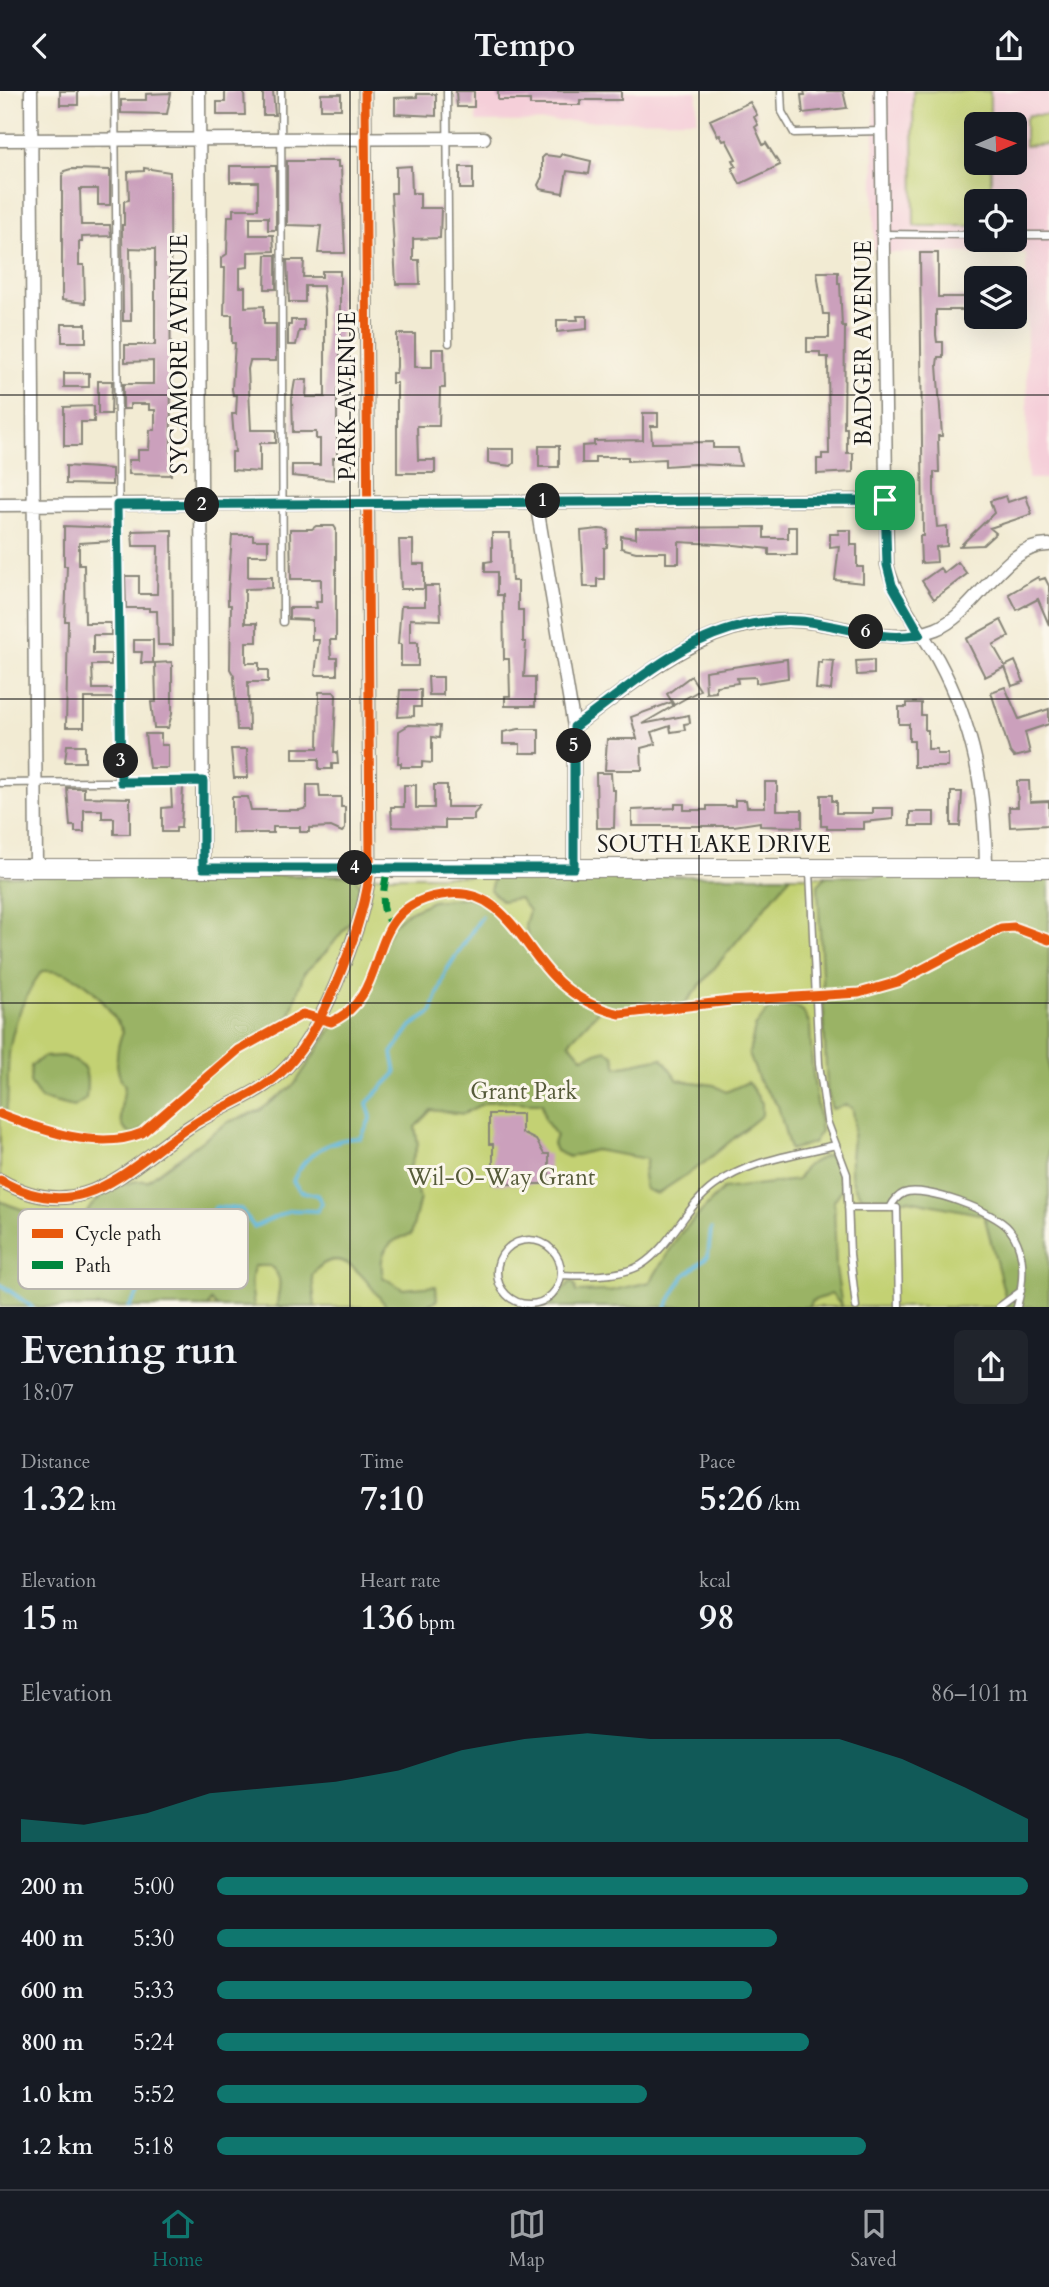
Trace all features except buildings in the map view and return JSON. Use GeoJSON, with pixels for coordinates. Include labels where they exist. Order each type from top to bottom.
{"type":"FeatureCollection","features":[{"type":"Feature","properties":{"kind":"street"},"geometry":{"type":"LineString","coordinates":[[31,91],[36,868]]}},
{"type":"Feature","properties":{"kind":"street","name":"SYCAMORE AVENUE"},"geometry":{"type":"LineString","coordinates":[[199,91],[203,868]]}},
{"type":"Feature","properties":{"kind":"street","name":"PARK AVENUE"},"geometry":{"type":"LineString","coordinates":[[0,1180],[16,1189],[44,1198],[90,1193],[118,1180],[200,1121],[275,1079],[293,1061],[319,1018],[352,943],[366,903],[370,868],[365,91]]}},
{"type":"Feature","properties":{"kind":"street","name":"BADGER AVENUE"},"geometry":{"type":"LineString","coordinates":[[881,91],[887,565],[892,585],[962,707],[975,749],[982,789],[986,867]]}},
{"type":"Feature","properties":{"kind":"street"},"geometry":{"type":"LineString","coordinates":[[0,140],[484,138]]}},
{"type":"Feature","properties":{"kind":"street"},"geometry":{"type":"LineString","coordinates":[[0,505],[885,500]]}},
{"type":"Feature","properties":{"kind":"street"},"geometry":{"type":"LineString","coordinates":[[536,501],[574,727],[574,868]]}},
{"type":"Feature","properties":{"kind":"street"},"geometry":{"type":"LineString","coordinates":[[574,727],[643,673],[680,649],[725,631],[770,622],[797,621],[832,624],[893,638],[939,628],[967,609],[1011,561],[1026,552],[1049,545]]}},
{"type":"Feature","properties":{"kind":"street","name":"SOUTH LAKE DRIVE"},"geometry":{"type":"LineString","coordinates":[[0,868],[1049,867]]}},
{"type":"Feature","properties":{"kind":"lane"},"geometry":{"type":"LineString","coordinates":[[115,91],[121,782]]}},
{"type":"Feature","properties":{"kind":"lane"},"geometry":{"type":"LineString","coordinates":[[281,91],[283,622]]}},
{"type":"Feature","properties":{"kind":"lane"},"geometry":{"type":"LineString","coordinates":[[447,91],[449,343]]}},
{"type":"Feature","properties":{"kind":"lane"},"geometry":{"type":"LineString","coordinates":[[781,91],[782,112],[794,133],[882,131]]}},
{"type":"Feature","properties":{"kind":"lane"},"geometry":{"type":"LineString","coordinates":[[883,235],[964,235]]}},
{"type":"Feature","properties":{"kind":"lane"},"geometry":{"type":"LineString","coordinates":[[1027,235],[1049,235]]}},
{"type":"Feature","properties":{"kind":"lane"},"geometry":{"type":"LineString","coordinates":[[0,783],[203,781]]}},
{"type":"Feature","properties":{"kind":"lane"},"geometry":{"type":"LineString","coordinates":[[810,869],[819,1064],[827,1121],[847,1174],[856,1307]]}},
{"type":"Feature","properties":{"kind":"lane"},"geometry":{"type":"LineString","coordinates":[[561,1275],[618,1271],[641,1265],[694,1202],[734,1173],[758,1163],[836,1145]]}},
{"type":"Feature","properties":{"kind":"lane"},"geometry":{"type":"LineString","coordinates":[[890,1208],[894,1200],[903,1193],[921,1192],[983,1209],[995,1216],[1009,1227],[1018,1243],[1023,1275],[1017,1307]]}},
{"type":"Feature","properties":{"kind":"lane"},"geometry":{"type":"LineString","coordinates":[[848,1208],[897,1209],[899,1307]]}},
{"type":"Feature","properties":{"kind":"lane"},"geometry":{"type":"LineString","coordinates":[[519,1241],[540,1241],[556,1254],[561,1275],[552,1294],[534,1304],[523,1305],[505,1293],[497,1273],[498,1263],[510,1246],[519,1241]]}},
{"type":"Feature","properties":{"kind":"lane"},"geometry":{"type":"LineString","coordinates":[[999,1307],[1021,1291]]}},
{"type":"Feature","properties":{"kind":"shaded area"},"geometry":{"type":"Polygon","coordinates":[[[476,91],[697,91],[697,120],[476,122],[476,91]]]}},
{"type":"Feature","properties":{"kind":"shaded area"},"geometry":{"type":"Polygon","coordinates":[[[874,91],[1049,91],[1049,479],[1028,479],[1026,253],[874,253],[874,91]]]}},
{"type":"Feature","properties":{"kind":"green space"},"geometry":{"type":"Polygon","coordinates":[[[913,91],[990,91],[990,112],[964,112],[964,175],[991,175],[991,189],[964,189],[964,226],[914,226],[913,91]]]}},
{"type":"Feature","properties":{"kind":"green space"},"geometry":{"type":"Polygon","coordinates":[[[1029,115],[1049,115],[1049,144],[1027,146],[1029,115]]]}},
{"type":"Feature","properties":{"kind":"green space"},"geometry":{"type":"Polygon","coordinates":[[[353,875],[360,886],[354,917],[327,951],[304,973],[289,1017],[237,1048],[139,1132],[131,1134],[125,1130],[121,1119],[125,1086],[121,1080],[117,1059],[123,1031],[108,1007],[90,988],[80,980],[56,972],[42,971],[22,1007],[10,1047],[6,1113],[0,1111],[0,876],[353,875]]]}},
{"type":"Feature","properties":{"kind":"green space","name":"Grant Park"},"geometry":{"type":"Polygon","coordinates":[[[0,876],[1049,876],[1049,1307],[0,1307],[0,876]]]}},
{"type":"Feature","properties":{"kind":"green space"},"geometry":{"type":"Polygon","coordinates":[[[494,876],[791,876],[683,1006],[619,1011],[602,1007],[569,1042],[582,1057],[606,1050],[614,1056],[617,1067],[662,1058],[678,1080],[714,1085],[726,1092],[748,1082],[762,1103],[762,1115],[704,1163],[657,1194],[645,1189],[643,1175],[647,1159],[595,1150],[569,1157],[556,1151],[553,1144],[556,1135],[545,1120],[542,1103],[494,1102],[464,1114],[431,1110],[415,1127],[418,1145],[410,1167],[420,1198],[411,1235],[390,1244],[382,1261],[383,1277],[403,1289],[436,1286],[437,1301],[421,1307],[387,1307],[353,1267],[333,1260],[323,1264],[312,1275],[315,1307],[277,1307],[278,1276],[270,1266],[254,1266],[251,1283],[254,1307],[217,1307],[211,1301],[208,1307],[0,1307],[0,1201],[21,1209],[18,1209],[18,1289],[248,1289],[248,1209],[90,1209],[112,1189],[147,1181],[228,1122],[259,1111],[294,1085],[334,1025],[354,1013],[365,999],[385,940],[393,925],[405,914],[432,901],[467,897],[484,902],[526,946],[529,941],[525,924],[529,911],[519,898],[502,901],[490,890],[494,876]]]}},
{"type":"Feature","properties":{"kind":"green space"},"geometry":{"type":"Polygon","coordinates":[[[826,876],[1049,876],[1049,1307],[1008,1307],[984,1215],[909,1200],[866,1200],[857,1191],[852,1181],[851,1169],[854,1131],[852,1108],[847,1105],[832,1109],[827,1089],[818,885],[826,876]]]}},
{"type":"Feature","properties":{"kind":"green space"},"geometry":{"type":"Polygon","coordinates":[[[794,1005],[803,1011],[810,1025],[812,1067],[821,1131],[813,1143],[790,1150],[778,1106],[760,1083],[749,1054],[755,1027],[770,1007],[794,1005]]]}},
{"type":"Feature","properties":{"kind":"green space"},"geometry":{"type":"Polygon","coordinates":[[[62,1056],[77,1062],[85,1071],[86,1099],[74,1107],[41,1099],[30,1083],[31,1066],[43,1057],[62,1056]]]}},
{"type":"Feature","properties":{"kind":"green space"},"geometry":{"type":"Polygon","coordinates":[[[827,1155],[836,1161],[842,1189],[834,1201],[836,1269],[842,1307],[832,1294],[812,1301],[808,1307],[541,1307],[554,1300],[571,1281],[575,1284],[576,1292],[609,1291],[650,1282],[680,1234],[723,1189],[797,1180],[806,1166],[827,1155]]]}},
{"type":"Feature","properties":{"kind":"waterway"},"geometry":{"type":"LineString","coordinates":[[248,1219],[254,1227],[290,1210],[317,1211],[322,1203],[317,1195],[300,1191],[293,1181],[298,1171],[320,1149],[350,1138],[361,1138],[371,1117],[367,1103],[396,1073],[392,1053],[411,1026],[431,1013],[446,971],[482,916]]}},
{"type":"Feature","properties":{"kind":"waterway"},"geometry":{"type":"LineString","coordinates":[[214,1209],[241,1209]]}},
{"type":"Feature","properties":{"kind":"waterway"},"geometry":{"type":"LineString","coordinates":[[666,1307],[683,1277],[708,1256],[711,1229]]}},
{"type":"Feature","properties":{"kind":"waterway"},"geometry":{"type":"LineString","coordinates":[[0,1284],[32,1307]]}},
{"type":"Feature","properties":{"kind":"waterway"},"geometry":{"type":"LineString","coordinates":[[129,1307],[142,1289]]}},
{"type":"Feature","properties":{"kind":"marked path"},"geometry":{"type":"LineString","coordinates":[[386,877],[384,908],[391,924]]}},
{"type":"Feature","properties":{"kind":"cycle path"},"geometry":{"type":"LineString","coordinates":[[0,1180],[30,1194],[57,1198],[82,1194],[128,1172],[197,1122],[273,1080],[307,1041],[331,995],[352,941],[367,890],[370,868],[365,91]]}},
{"type":"Feature","properties":{"kind":"cycle path"},"geometry":{"type":"LineString","coordinates":[[0,1114],[52,1132],[89,1139],[125,1138],[142,1133],[238,1050],[303,1014],[331,1022],[351,1009],[365,991],[388,931],[401,914],[420,901],[449,894],[468,895],[485,901],[512,924],[546,969],[566,988],[595,1006],[620,1014],[730,1001],[859,993],[898,982],[1001,928],[1014,927],[1049,940]]}},
{"type":"Feature","properties":{"kind":"route"},"geometry":{"type":"LineString","coordinates":[[885,500],[887,565],[892,585],[920,634],[893,638],[832,624],[770,622],[712,635],[680,649],[643,673],[574,727],[574,868],[203,868],[203,781],[121,782],[117,505],[462,505],[495,501],[885,500]]}},
{"type":"Feature","properties":{"kind":"park label","name":"Wil-O-Way Grant"},"geometry":{"type":"Point","coordinates":[501,1177]}}]}
